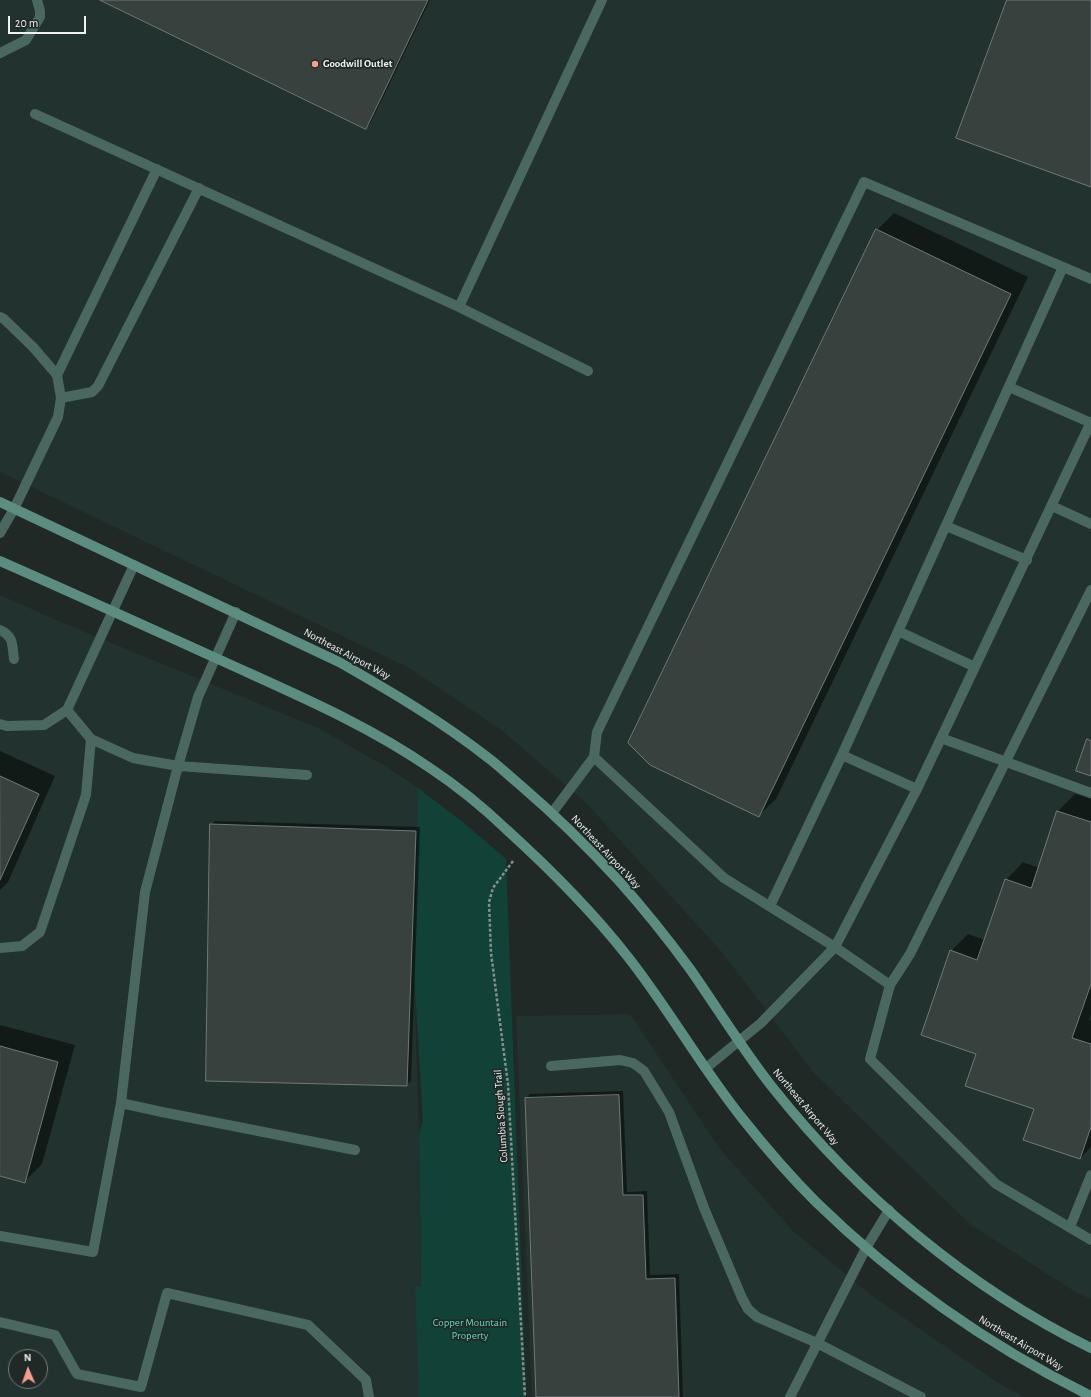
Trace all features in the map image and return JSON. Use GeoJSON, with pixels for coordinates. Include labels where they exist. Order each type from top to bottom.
{"type":"FeatureCollection","features":[{"type":"Feature","properties":{"kind":"main road","name":"Northeast Airport Way"},"geometry":{"type":"LineString","coordinates":[[0,502],[236,612],[339,662],[389,690],[489,758],[552,812],[582,841],[621,883],[656,924],[690,969],[772,1087],[817,1141],[849,1174],[937,1252],[1028,1314],[1091,1348]]}},
{"type":"Feature","properties":{"kind":"main road","name":"Northeast Airport Way"},"geometry":{"type":"LineString","coordinates":[[0,560],[316,703],[385,740],[431,769],[505,828],[552,872],[588,911],[628,956],[740,1115],[777,1160],[815,1201],[866,1248],[970,1326],[1015,1356],[1091,1396]]}},
{"type":"Feature","properties":{"kind":"lane"},"geometry":{"type":"LineString","coordinates":[[0,53],[26,40],[40,17],[37,0]]}},
{"type":"Feature","properties":{"kind":"lane"},"geometry":{"type":"LineString","coordinates":[[459,307],[602,0]]}},
{"type":"Feature","properties":{"kind":"lane"},"geometry":{"type":"LineString","coordinates":[[35,114],[459,307],[588,371]]}},
{"type":"Feature","properties":{"kind":"lane"},"geometry":{"type":"LineString","coordinates":[[57,375],[157,169]]}},
{"type":"Feature","properties":{"kind":"lane"},"geometry":{"type":"LineString","coordinates":[[552,812],[594,757],[597,732],[864,182],[1091,279]]}},
{"type":"Feature","properties":{"kind":"lane"},"geometry":{"type":"LineString","coordinates":[[61,398],[92,392],[98,386],[199,188]]}},
{"type":"Feature","properties":{"kind":"lane"},"geometry":{"type":"LineString","coordinates":[[770,906],[842,755],[1063,267]]}},
{"type":"Feature","properties":{"kind":"lane"},"geometry":{"type":"LineString","coordinates":[[0,317],[4,319],[33,347],[57,375],[61,398],[58,417],[14,509],[0,533]]}},
{"type":"Feature","properties":{"kind":"lane"},"geometry":{"type":"LineString","coordinates":[[706,1068],[761,1023],[835,947],[917,789],[1027,560],[1091,422],[1009,387]]}},
{"type":"Feature","properties":{"kind":"lane"},"geometry":{"type":"LineString","coordinates":[[1052,506],[1091,524]]}},
{"type":"Feature","properties":{"kind":"lane"},"geometry":{"type":"LineString","coordinates":[[946,526],[1027,560]]}},
{"type":"Feature","properties":{"kind":"lane"},"geometry":{"type":"LineString","coordinates":[[0,724],[7,726],[44,725],[67,710],[134,565]]}},
{"type":"Feature","properties":{"kind":"lane"},"geometry":{"type":"LineString","coordinates":[[1091,590],[910,954],[890,985],[870,1059],[996,1184],[1091,1240]]}},
{"type":"Feature","properties":{"kind":"lane"},"geometry":{"type":"LineString","coordinates":[[0,1236],[93,1252],[121,1103],[145,892],[178,766],[198,697],[236,612]]}},
{"type":"Feature","properties":{"kind":"lane"},"geometry":{"type":"LineString","coordinates":[[0,630],[10,636],[14,659]]}},
{"type":"Feature","properties":{"kind":"lane"},"geometry":{"type":"LineString","coordinates":[[898,631],[975,667]]}},
{"type":"Feature","properties":{"kind":"lane"},"geometry":{"type":"LineString","coordinates":[[67,710],[91,739],[133,758],[178,766],[307,775]]}},
{"type":"Feature","properties":{"kind":"lane"},"geometry":{"type":"LineString","coordinates":[[941,738],[1091,793]]}},
{"type":"Feature","properties":{"kind":"lane"},"geometry":{"type":"LineString","coordinates":[[0,948],[22,946],[40,932],[86,795],[91,739]]}},
{"type":"Feature","properties":{"kind":"lane"},"geometry":{"type":"LineString","coordinates":[[842,755],[917,789]]}},
{"type":"Feature","properties":{"kind":"lane"},"geometry":{"type":"LineString","coordinates":[[594,757],[724,878],[835,947],[890,985]]}},
{"type":"Feature","properties":{"kind":"lane"},"geometry":{"type":"LineString","coordinates":[[551,1066],[620,1060],[633,1063],[644,1071],[669,1112],[704,1208],[748,1309],[756,1317],[817,1343],[921,1397]]}},
{"type":"Feature","properties":{"kind":"lane"},"geometry":{"type":"LineString","coordinates":[[121,1103],[355,1150]]}},
{"type":"Feature","properties":{"kind":"lane"},"geometry":{"type":"LineString","coordinates":[[1070,1227],[1091,1175]]}},
{"type":"Feature","properties":{"kind":"lane"},"geometry":{"type":"LineString","coordinates":[[790,1397],[866,1248],[889,1210]]}},
{"type":"Feature","properties":{"kind":"lane"},"geometry":{"type":"LineString","coordinates":[[0,1322],[55,1335],[76,1374],[141,1387],[167,1293],[308,1325],[366,1380],[369,1397]]}},
{"type":"Feature","properties":{"kind":"path","name":"Columbia Slough Trail"},"geometry":{"type":"LineString","coordinates":[[525,1397],[508,1084],[492,954],[489,902],[493,888],[501,875],[526,848]]}},
{"type":"Feature","properties":{"kind":"shaded area"},"geometry":{"type":"Polygon","coordinates":[[[0,0],[1091,0],[1091,1299],[1077,1293],[971,1225],[814,1073],[721,951],[586,803],[500,729],[409,668],[0,472],[0,0]]]}},
{"type":"Feature","properties":{"kind":"shaded area"},"geometry":{"type":"Polygon","coordinates":[[[0,595],[68,625],[318,728],[387,767],[418,788],[414,972],[425,1397],[0,1397],[0,595]]]}},
{"type":"Feature","properties":{"kind":"shaded area"},"geometry":{"type":"Polygon","coordinates":[[[630,1014],[719,1148],[793,1231],[875,1298],[997,1382],[1024,1397],[532,1397],[516,1016],[630,1014]]]}},
{"type":"Feature","properties":{"kind":"green space","name":"Copper Mountain Property"},"geometry":{"type":"Polygon","coordinates":[[[418,788],[464,823],[506,859],[526,1397],[419,1397],[415,1286],[421,1287],[419,1133],[423,1121],[414,972],[418,788]]]}},
{"type":"Feature","properties":{"kind":"building","name":"Goodwill Outlet"},"geometry":{"type":"Polygon","coordinates":[[[100,0],[428,0],[366,129],[100,0]]]}},
{"type":"Feature","properties":{"kind":"building"},"geometry":{"type":"Polygon","coordinates":[[[1007,0],[1091,0],[1091,187],[956,138],[1007,0]]]}},
{"type":"Feature","properties":{"kind":"building"},"geometry":{"type":"Polygon","coordinates":[[[876,229],[1011,294],[759,817],[650,765],[628,743],[876,229]]]}},
{"type":"Feature","properties":{"kind":"building"},"geometry":{"type":"Polygon","coordinates":[[[1087,739],[1091,741],[1091,776],[1076,771],[1087,739]]]}},
{"type":"Feature","properties":{"kind":"building"},"geometry":{"type":"Polygon","coordinates":[[[0,776],[39,794],[0,880],[0,776]]]}},
{"type":"Feature","properties":{"kind":"building"},"geometry":{"type":"Polygon","coordinates":[[[1057,811],[1091,822],[1091,984],[1072,1038],[1091,1044],[1091,1127],[1080,1159],[1023,1140],[1034,1109],[965,1086],[976,1054],[921,1035],[950,950],[977,960],[1005,879],[1031,888],[1057,811]]]}},
{"type":"Feature","properties":{"kind":"building"},"geometry":{"type":"Polygon","coordinates":[[[210,824],[416,831],[407,1086],[206,1081],[210,824]]]}},
{"type":"Feature","properties":{"kind":"building"},"geometry":{"type":"Polygon","coordinates":[[[0,1046],[58,1062],[25,1183],[0,1176],[0,1046]]]}},
{"type":"Feature","properties":{"kind":"building"},"geometry":{"type":"Polygon","coordinates":[[[619,1095],[623,1195],[643,1195],[646,1279],[675,1278],[679,1397],[536,1397],[525,1098],[619,1095]]]}},
{"type":"Feature","properties":{"kind":"place","name":"Goodwill Outlet"},"geometry":{"type":"Point","coordinates":[315,64]}}]}
